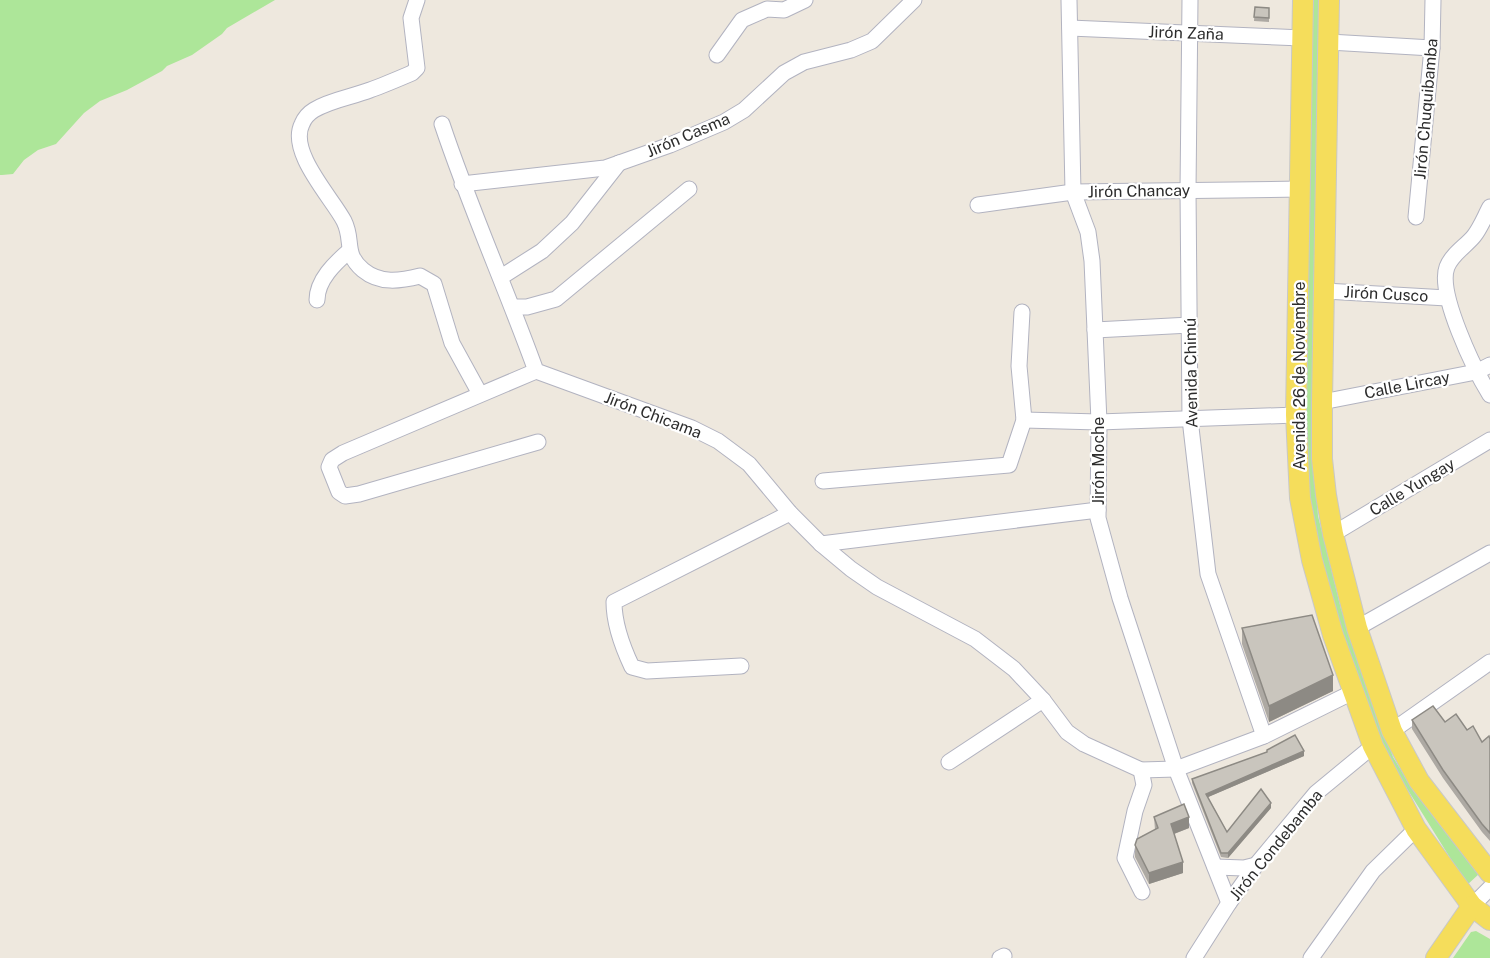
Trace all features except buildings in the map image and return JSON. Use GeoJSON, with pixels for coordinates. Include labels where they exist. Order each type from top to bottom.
{"type":"FeatureCollection","features":[{"type":"Feature","properties":{"kind":"main road","name":"Avenida 26 de Noviembre"},"geometry":{"type":"LineString","coordinates":[[1303,0],[1296,415],[1300,498],[1312,560],[1333,635],[1373,746],[1416,829],[1472,906],[1490,920]]}},
{"type":"Feature","properties":{"kind":"main road","name":"Avenida 26 de Noviembre"},"geometry":{"type":"LineString","coordinates":[[1329,0],[1322,459],[1333,534],[1357,628],[1392,731],[1419,781],[1490,873]]}},
{"type":"Feature","properties":{"kind":"main road"},"geometry":{"type":"LineString","coordinates":[[1436,958],[1472,906]]}},
{"type":"Feature","properties":{"kind":"street"},"geometry":{"type":"LineString","coordinates":[[417,0],[411,18],[417,68],[412,73],[370,90],[320,106],[311,112],[301,124],[299,140],[310,170],[344,221],[349,233],[349,251],[357,264],[380,279],[400,281],[420,276],[434,284],[452,343],[480,394]]}},
{"type":"Feature","properties":{"kind":"street"},"geometry":{"type":"LineString","coordinates":[[717,55],[742,20],[767,9],[784,10],[805,0]]}},
{"type":"Feature","properties":{"kind":"street","name":"Jirón Moche"},"geometry":{"type":"LineString","coordinates":[[1069,0],[1073,192],[1088,232],[1092,261],[1099,422],[1098,510],[1105,547],[1120,598],[1176,769],[1229,903]]}},
{"type":"Feature","properties":{"kind":"street","name":"Avenida Chimú"},"geometry":{"type":"LineString","coordinates":[[1191,0],[1188,190],[1190,419],[1208,574],[1264,736]]}},
{"type":"Feature","properties":{"kind":"street","name":"Jirón Chuquibamba"},"geometry":{"type":"LineString","coordinates":[[1416,217],[1432,48],[1433,0]]}},
{"type":"Feature","properties":{"kind":"street","name":"Jirón Casma"},"geometry":{"type":"LineString","coordinates":[[462,184],[605,168],[670,145],[724,122],[744,110],[784,73],[804,62],[851,50],[872,40],[912,1]]}},
{"type":"Feature","properties":{"kind":"street","name":"Jirón Zaña"},"geometry":{"type":"LineString","coordinates":[[1070,28],[1302,38]]}},
{"type":"Feature","properties":{"kind":"street"},"geometry":{"type":"LineString","coordinates":[[1329,42],[1432,48]]}},
{"type":"Feature","properties":{"kind":"street"},"geometry":{"type":"LineString","coordinates":[[442,124],[462,184],[513,307],[536,371],[332,460],[329,467],[339,492],[345,496],[359,494],[538,442]]}},
{"type":"Feature","properties":{"kind":"street"},"geometry":{"type":"LineString","coordinates":[[501,277],[542,251],[572,223],[619,163]]}},
{"type":"Feature","properties":{"kind":"street"},"geometry":{"type":"LineString","coordinates":[[513,307],[527,307],[556,299],[689,189]]}},
{"type":"Feature","properties":{"kind":"street","name":"Jirón Chancay"},"geometry":{"type":"LineString","coordinates":[[978,205],[1073,192],[1301,189]]}},
{"type":"Feature","properties":{"kind":"street"},"geometry":{"type":"LineString","coordinates":[[1490,207],[1475,235],[1448,265],[1445,276],[1447,298],[1476,372],[1490,395]]}},
{"type":"Feature","properties":{"kind":"street"},"geometry":{"type":"LineString","coordinates":[[317,300],[317,294],[324,278],[335,263],[349,251]]}},
{"type":"Feature","properties":{"kind":"street","name":"Jirón Cusco"},"geometry":{"type":"LineString","coordinates":[[1325,291],[1447,298]]}},
{"type":"Feature","properties":{"kind":"street"},"geometry":{"type":"LineString","coordinates":[[823,481],[1009,465],[1024,420],[1019,366],[1022,312]]}},
{"type":"Feature","properties":{"kind":"street"},"geometry":{"type":"LineString","coordinates":[[1095,330],[1190,325]]}},
{"type":"Feature","properties":{"kind":"street","name":"Calle Lircay"},"geometry":{"type":"LineString","coordinates":[[1322,402],[1476,372],[1490,365]]}},
{"type":"Feature","properties":{"kind":"street","name":"Jirón Chicama"},"geometry":{"type":"LineString","coordinates":[[536,371],[692,428],[718,441],[749,464],[790,513],[821,544],[851,569],[877,587],[975,639],[1014,669],[1043,700],[1067,732],[1084,744],[1141,770]]}},
{"type":"Feature","properties":{"kind":"street"},"geometry":{"type":"LineString","coordinates":[[1024,420],[1099,422],[1296,415]]}},
{"type":"Feature","properties":{"kind":"street","name":"Calle Yungay"},"geometry":{"type":"LineString","coordinates":[[1333,534],[1490,440]]}},
{"type":"Feature","properties":{"kind":"street"},"geometry":{"type":"LineString","coordinates":[[821,544],[1098,510]]}},
{"type":"Feature","properties":{"kind":"street"},"geometry":{"type":"LineString","coordinates":[[741,666],[647,671],[632,668],[619,631],[614,602],[790,513]]}},
{"type":"Feature","properties":{"kind":"street"},"geometry":{"type":"LineString","coordinates":[[1357,628],[1490,553]]}},
{"type":"Feature","properties":{"kind":"street"},"geometry":{"type":"LineString","coordinates":[[1392,731],[1490,662]]}},
{"type":"Feature","properties":{"kind":"street"},"geometry":{"type":"LineString","coordinates":[[1142,892],[1125,858],[1135,811],[1144,785],[1141,770],[1176,769],[1264,736],[1353,692]]}},
{"type":"Feature","properties":{"kind":"street"},"geometry":{"type":"LineString","coordinates":[[949,762],[1043,700]]}},
{"type":"Feature","properties":{"kind":"street","name":"Jirón Condebamba"},"geometry":{"type":"LineString","coordinates":[[1194,958],[1256,865],[1316,793],[1373,746]]}},
{"type":"Feature","properties":{"kind":"street"},"geometry":{"type":"LineString","coordinates":[[1311,958],[1373,871],[1416,829]]}},
{"type":"Feature","properties":{"kind":"street"},"geometry":{"type":"LineString","coordinates":[[1215,867],[1244,868],[1256,865]]}},
{"type":"Feature","properties":{"kind":"street"},"geometry":{"type":"LineString","coordinates":[[1472,906],[1490,888]]}},
{"type":"Feature","properties":{"kind":"green space"},"geometry":{"type":"Polygon","coordinates":[[[0,0],[275,0],[227,28],[192,55],[167,66],[127,90],[100,101],[84,113],[56,144],[38,150],[24,160],[13,174],[0,175],[0,0]]]}},
{"type":"Feature","properties":{"kind":"green space"},"geometry":{"type":"Polygon","coordinates":[[[1312,0],[1318,0],[1318,202],[1313,445],[1318,516],[1341,609],[1393,757],[1407,780],[1480,873],[1467,885],[1391,763],[1367,707],[1335,612],[1312,517],[1305,399],[1312,0]]]}},
{"type":"Feature","properties":{"kind":"green space"},"geometry":{"type":"Polygon","coordinates":[[[1476,931],[1490,939],[1490,958],[1453,958],[1471,932],[1476,931]]]}}]}
